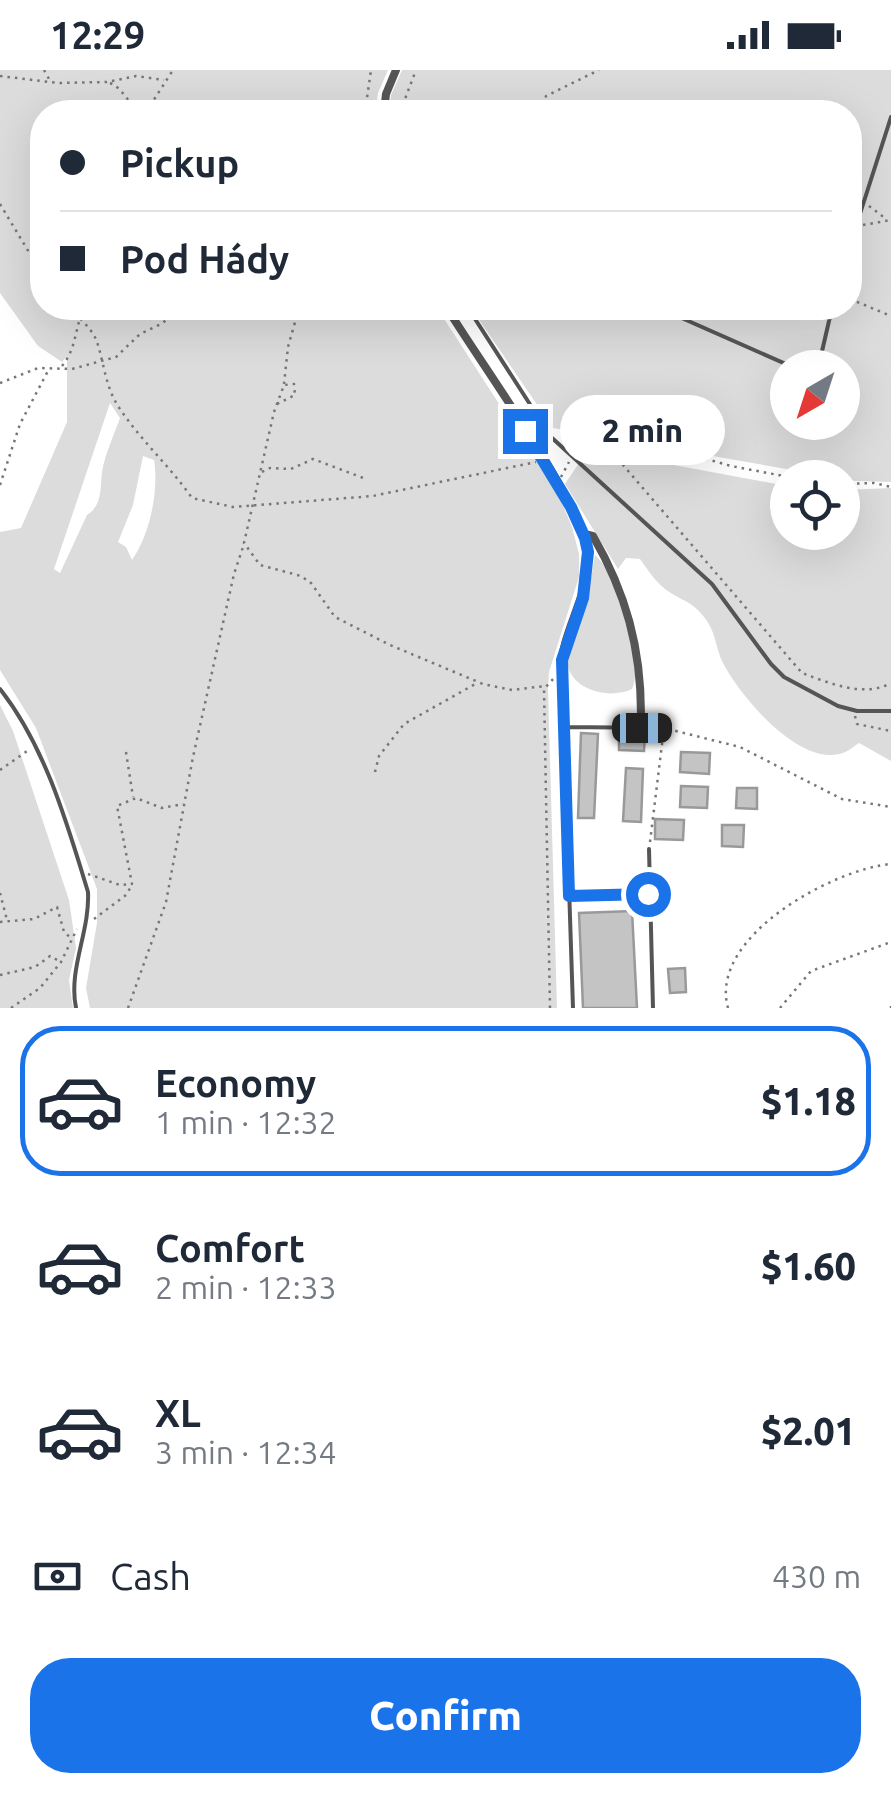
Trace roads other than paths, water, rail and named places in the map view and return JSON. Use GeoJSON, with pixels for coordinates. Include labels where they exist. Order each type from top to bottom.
{"type":"FeatureCollection","features":[{"type":"Feature","properties":{"kind":"street"},"geometry":{"type":"LineString","coordinates":[[385,100],[396,70]]}},
{"type":"Feature","properties":{"kind":"street"},"geometry":{"type":"LineString","coordinates":[[455,320],[556,481],[584,534],[587,578],[563,654],[562,670]]}},
{"type":"Feature","properties":{"kind":"street"},"geometry":{"type":"LineString","coordinates":[[584,534],[593,536],[604,554],[632,621],[639,659],[641,714]]}},
{"type":"Feature","properties":{"kind":"lane"},"geometry":{"type":"LineString","coordinates":[[862,209],[891,118]]}},
{"type":"Feature","properties":{"kind":"lane"},"geometry":{"type":"LineString","coordinates":[[476,320],[551,437],[712,584],[770,664],[818,698],[857,712],[891,712]]}},
{"type":"Feature","properties":{"kind":"lane"},"geometry":{"type":"LineString","coordinates":[[686,320],[770,357]]}},
{"type":"Feature","properties":{"kind":"lane"},"geometry":{"type":"LineString","coordinates":[[822,350],[829,320]]}},
{"type":"Feature","properties":{"kind":"lane"},"geometry":{"type":"LineString","coordinates":[[562,670],[573,1008]]}},
{"type":"Feature","properties":{"kind":"lane"},"geometry":{"type":"LineString","coordinates":[[0,690],[19,713],[36,746],[88,892],[88,911],[75,973],[76,1008]]}},
{"type":"Feature","properties":{"kind":"lane"},"geometry":{"type":"LineString","coordinates":[[641,714],[642,728]]}},
{"type":"Feature","properties":{"kind":"lane"},"geometry":{"type":"LineString","coordinates":[[564,726],[664,728]]}},
{"type":"Feature","properties":{"kind":"lane"},"geometry":{"type":"LineString","coordinates":[[649,849],[653,1008]]}},
{"type":"Feature","properties":{"kind":"lane"},"geometry":{"type":"LineString","coordinates":[[569,896],[648,894]]}}]}
